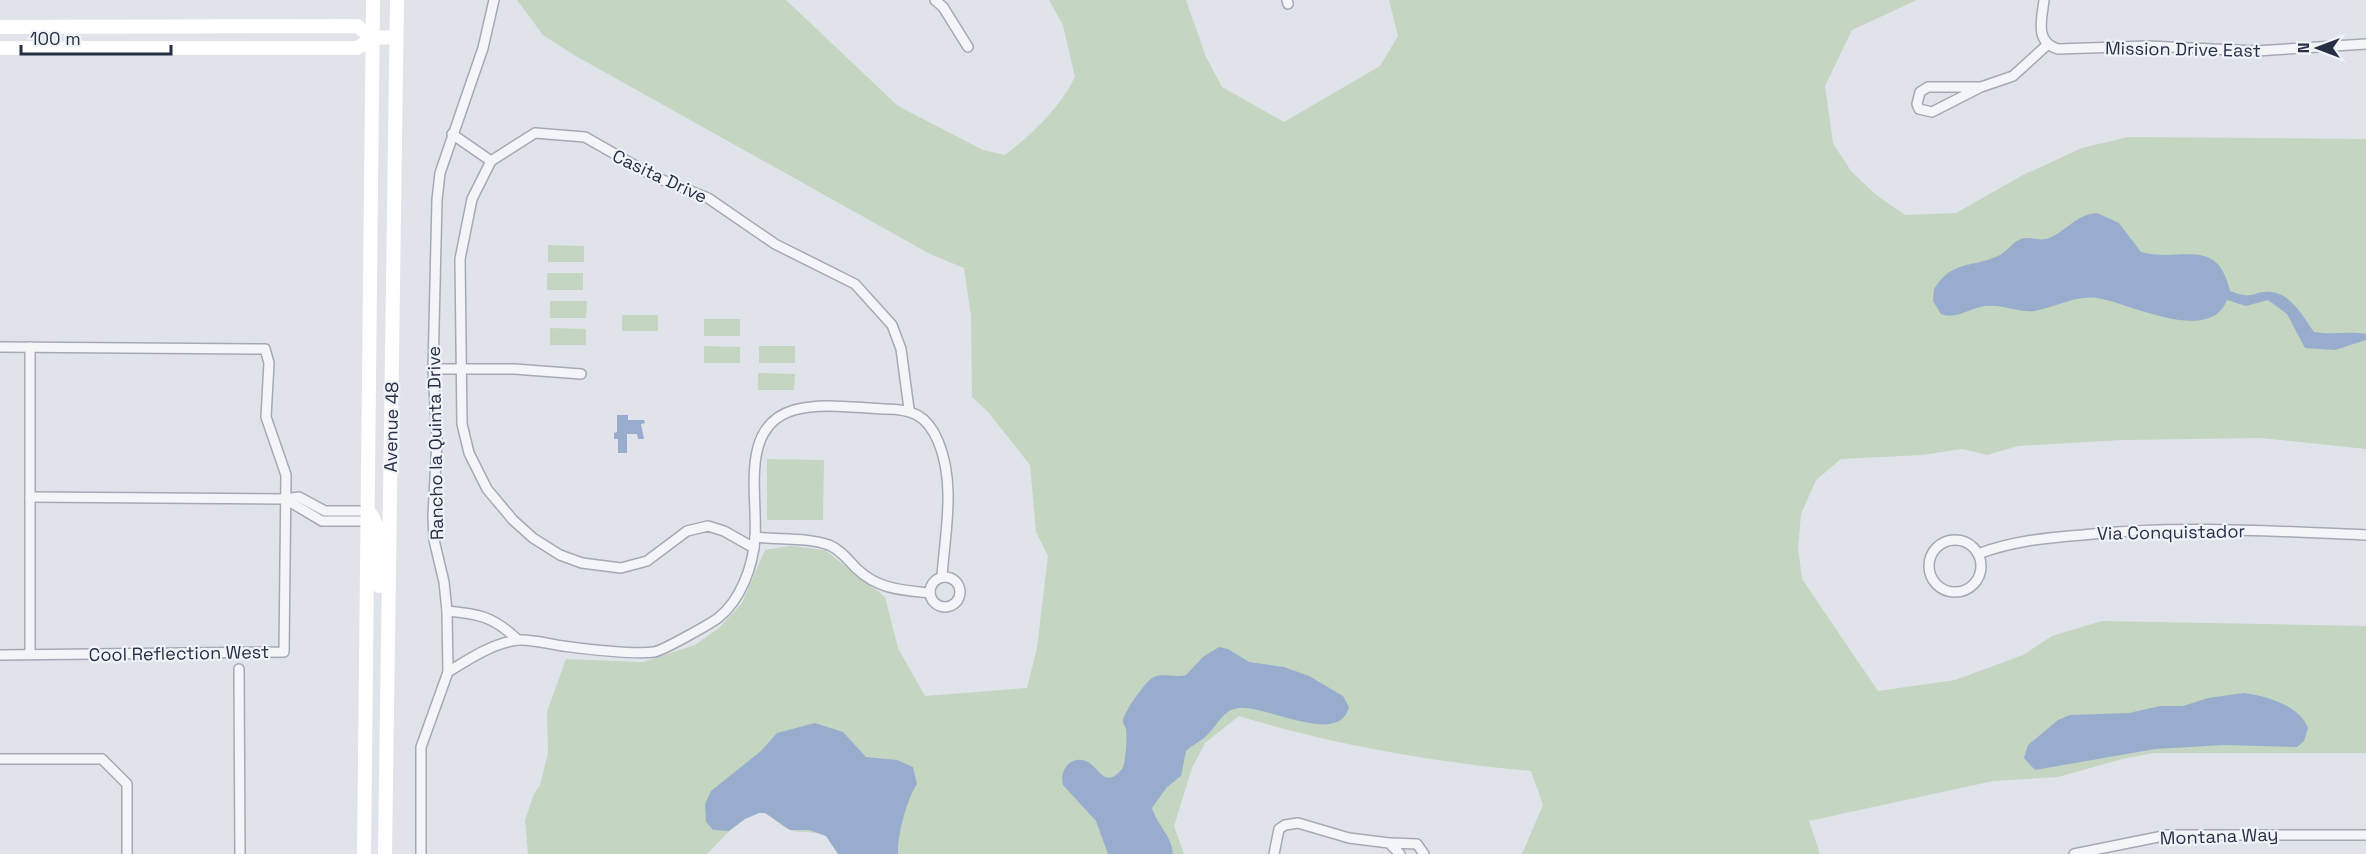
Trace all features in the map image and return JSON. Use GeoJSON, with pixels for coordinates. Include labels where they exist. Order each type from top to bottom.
{"type":"FeatureCollection","features":[{"type":"Feature","properties":{"kind":"main road","name":"Avenue 48"},"geometry":{"type":"LineString","coordinates":[[364,854],[374,0]]}},
{"type":"Feature","properties":{"kind":"main road","name":"Avenue 48"},"geometry":{"type":"LineString","coordinates":[[385,854],[397,0]]}},
{"type":"Feature","properties":{"kind":"main road"},"geometry":{"type":"LineString","coordinates":[[0,27],[357,26],[373,38]]}},
{"type":"Feature","properties":{"kind":"main road"},"geometry":{"type":"LineString","coordinates":[[45,48],[47,41],[52,37],[100,27]]}},
{"type":"Feature","properties":{"kind":"main road"},"geometry":{"type":"LineString","coordinates":[[143,48],[194,38],[202,27]]}},
{"type":"Feature","properties":{"kind":"main road"},"geometry":{"type":"LineString","coordinates":[[0,48],[357,48],[373,38],[395,37]]}},
{"type":"Feature","properties":{"kind":"main road"},"geometry":{"type":"LineString","coordinates":[[388,647],[379,611],[380,535],[369,516],[383,497],[390,472]]}},
{"type":"Feature","properties":{"kind":"street","name":"Rancho la Quinta Drive"},"geometry":{"type":"LineString","coordinates":[[421,854],[421,747],[448,672],[444,582],[434,540],[437,440],[433,369],[437,200],[440,173],[483,48],[494,0]]}},
{"type":"Feature","properties":{"kind":"street"},"geometry":{"type":"LineString","coordinates":[[935,0],[943,7],[968,47]]}},
{"type":"Feature","properties":{"kind":"street"},"geometry":{"type":"LineString","coordinates":[[1981,87],[1928,87],[1920,92],[1917,104],[1919,109],[1932,112],[1981,87],[2013,76],[2047,45],[2041,27],[2044,0]]}},
{"type":"Feature","properties":{"kind":"street","name":"Mission Drive East"},"geometry":{"type":"LineString","coordinates":[[2047,45],[2058,49],[2148,46],[2256,51],[2366,44]]}},
{"type":"Feature","properties":{"kind":"street","name":"Casita Drive"},"geometry":{"type":"LineString","coordinates":[[491,161],[535,133],[585,137],[654,177],[708,198],[775,244],[855,284],[892,325],[902,350],[909,409]]}},
{"type":"Feature","properties":{"kind":"street"},"geometry":{"type":"LineString","coordinates":[[452,134],[491,161],[472,199],[460,259],[462,424],[469,453],[479,475],[513,520],[532,538],[553,551],[582,563],[621,568],[646,561],[687,531],[708,526],[724,531],[754,548]]}},
{"type":"Feature","properties":{"kind":"street","name":"Cool Reflection West"},"geometry":{"type":"LineString","coordinates":[[0,347],[265,349],[269,363],[266,417],[286,475],[284,652],[0,655]]}},
{"type":"Feature","properties":{"kind":"street"},"geometry":{"type":"LineString","coordinates":[[30,347],[30,654]]}},
{"type":"Feature","properties":{"kind":"street"},"geometry":{"type":"LineString","coordinates":[[433,369],[514,369],[581,374]]}},
{"type":"Feature","properties":{"kind":"street"},"geometry":{"type":"LineString","coordinates":[[448,672],[480,652],[518,640],[580,648],[655,652],[719,618],[742,591],[754,548],[757,449],[762,434],[776,419],[799,409],[909,409],[925,422],[935,434],[943,455],[947,486],[946,546],[942,576]]}},
{"type":"Feature","properties":{"kind":"street"},"geometry":{"type":"LineString","coordinates":[[30,497],[285,499],[322,521],[369,516]]}},
{"type":"Feature","properties":{"kind":"street","name":"Via Conquistador"},"geometry":{"type":"LineString","coordinates":[[1978,554],[2018,541],[2111,532],[2197,528],[2366,535]]}},
{"type":"Feature","properties":{"kind":"street"},"geometry":{"type":"LineString","coordinates":[[755,537],[807,540],[829,545],[878,584],[894,590],[929,593]]}},
{"type":"Feature","properties":{"kind":"street"},"geometry":{"type":"LineString","coordinates":[[1946,541],[1965,542],[1978,554],[1981,565],[1979,575],[1965,590],[1944,589],[1932,576],[1931,557],[1946,541]]}},
{"type":"Feature","properties":{"kind":"street"},"geometry":{"type":"LineString","coordinates":[[942,576],[950,577],[958,585],[957,600],[952,605],[941,606],[932,600],[929,593],[933,582],[942,576]]}},
{"type":"Feature","properties":{"kind":"street"},"geometry":{"type":"LineString","coordinates":[[447,611],[472,613],[500,623],[518,640]]}},
{"type":"Feature","properties":{"kind":"street","name":"Cool Reflection West"},"geometry":{"type":"LineString","coordinates":[[239,669],[240,854]]}},
{"type":"Feature","properties":{"kind":"street"},"geometry":{"type":"LineString","coordinates":[[0,759],[102,759],[127,784],[127,854]]}},
{"type":"Feature","properties":{"kind":"street"},"geometry":{"type":"LineString","coordinates":[[1274,854],[1279,829],[1291,823],[1349,838],[1417,844],[1424,854]]}},
{"type":"Feature","properties":{"kind":"street","name":"Montana Way"},"geometry":{"type":"LineString","coordinates":[[2074,854],[2168,835],[2366,835]]}},
{"type":"Feature","properties":{"kind":"street"},"geometry":{"type":"LineString","coordinates":[[1389,843],[1400,854]]}},
{"type":"Feature","properties":{"kind":"green space"},"geometry":{"type":"Polygon","coordinates":[[[517,0],[786,0],[898,106],[983,150],[1005,155],[1044,120],[1069,89],[1075,77],[1063,25],[1049,0],[1186,0],[1206,57],[1222,87],[1284,122],[1380,66],[1398,36],[1389,0],[1917,0],[1852,30],[1825,86],[1833,143],[1851,171],[1875,194],[1905,215],[1956,213],[2023,175],[2082,148],[2128,137],[2366,139],[2366,449],[2261,438],[2122,440],[2018,446],[1987,455],[1962,449],[1922,455],[1841,459],[1816,480],[1801,514],[1798,548],[1802,579],[1878,691],[1955,680],[2023,655],[2052,636],[2102,621],[2366,626],[2366,753],[2154,753],[2122,759],[2058,777],[1993,781],[1809,821],[1820,854],[1522,854],[1543,805],[1531,771],[1457,763],[1384,751],[1311,736],[1239,716],[1205,743],[1192,768],[1174,826],[1184,854],[838,854],[826,836],[790,830],[766,814],[759,813],[751,815],[734,827],[707,854],[528,854],[525,820],[534,794],[540,785],[548,754],[547,712],[566,659],[643,662],[695,645],[719,628],[742,603],[765,550],[790,546],[825,550],[885,597],[898,648],[925,696],[1027,688],[1037,648],[1048,556],[1036,532],[1030,465],[988,412],[972,397],[971,316],[964,268],[930,254],[574,55],[543,35],[517,0]]]}},
{"type":"Feature","properties":{"kind":"green space"},"geometry":{"type":"Polygon","coordinates":[[[548,245],[584,246],[584,262],[548,262],[548,245]]]}},
{"type":"Feature","properties":{"kind":"green space"},"geometry":{"type":"Polygon","coordinates":[[[547,273],[583,273],[583,290],[547,290],[547,273]]]}},
{"type":"Feature","properties":{"kind":"green space"},"geometry":{"type":"Polygon","coordinates":[[[550,301],[587,301],[586,318],[550,318],[550,301]]]}},
{"type":"Feature","properties":{"kind":"green space"},"geometry":{"type":"Polygon","coordinates":[[[622,315],[658,315],[658,331],[622,331],[622,315]]]}},
{"type":"Feature","properties":{"kind":"green space"},"geometry":{"type":"Polygon","coordinates":[[[704,319],[740,319],[740,336],[704,336],[704,319]]]}},
{"type":"Feature","properties":{"kind":"green space"},"geometry":{"type":"Polygon","coordinates":[[[550,328],[586,329],[586,345],[550,345],[550,328]]]}},
{"type":"Feature","properties":{"kind":"green space"},"geometry":{"type":"Polygon","coordinates":[[[704,346],[740,347],[740,363],[704,363],[704,346]]]}},
{"type":"Feature","properties":{"kind":"green space"},"geometry":{"type":"Polygon","coordinates":[[[759,346],[795,346],[795,363],[759,363],[759,346]]]}},
{"type":"Feature","properties":{"kind":"green space"},"geometry":{"type":"Polygon","coordinates":[[[758,373],[795,374],[794,390],[758,390],[758,373]]]}},
{"type":"Feature","properties":{"kind":"green space"},"geometry":{"type":"Polygon","coordinates":[[[767,459],[824,460],[823,520],[767,520],[767,459]]]}},
{"type":"Feature","properties":{"kind":"water"},"geometry":{"type":"Polygon","coordinates":[[[2097,213],[2119,223],[2141,252],[2156,255],[2207,257],[2216,263],[2224,274],[2230,291],[2244,295],[2265,292],[2278,294],[2296,307],[2314,332],[2366,334],[2366,340],[2335,350],[2305,348],[2287,314],[2268,300],[2246,306],[2227,300],[2218,313],[2203,320],[2186,321],[2147,313],[2097,298],[2074,300],[2035,311],[1985,306],[1952,316],[1941,314],[1933,301],[1934,289],[1948,273],[1955,269],[1998,256],[2021,239],[2049,238],[2077,220],[2097,213]]]}},
{"type":"Feature","properties":{"kind":"water"},"geometry":{"type":"Polygon","coordinates":[[[617,415],[628,415],[628,420],[644,420],[645,423],[641,424],[644,439],[638,439],[637,434],[627,434],[627,453],[618,453],[618,439],[614,439],[614,433],[617,432],[617,415]]]}},
{"type":"Feature","properties":{"kind":"water"},"geometry":{"type":"Polygon","coordinates":[[[1219,647],[1228,649],[1249,662],[1284,667],[1309,676],[1343,696],[1349,707],[1343,718],[1332,724],[1300,721],[1251,709],[1233,709],[1221,718],[1206,736],[1186,751],[1181,776],[1167,787],[1152,808],[1170,842],[1173,854],[1108,854],[1096,821],[1063,785],[1064,770],[1071,762],[1080,760],[1090,763],[1106,777],[1116,775],[1122,769],[1125,756],[1124,717],[1141,690],[1154,677],[1186,675],[1203,657],[1219,647]]]}},
{"type":"Feature","properties":{"kind":"water"},"geometry":{"type":"Polygon","coordinates":[[[2244,693],[2272,699],[2297,713],[2308,728],[2304,741],[2297,747],[2224,745],[2155,749],[2035,770],[2024,758],[2028,745],[2058,720],[2070,715],[2129,713],[2160,706],[2183,706],[2208,698],[2244,693]]]}},
{"type":"Feature","properties":{"kind":"water"},"geometry":{"type":"Polygon","coordinates":[[[815,723],[843,732],[866,757],[897,760],[913,767],[917,784],[903,818],[898,854],[838,854],[826,836],[809,830],[790,830],[765,813],[745,819],[729,831],[713,830],[706,822],[705,804],[711,791],[761,751],[777,733],[815,723]]]}}]}
